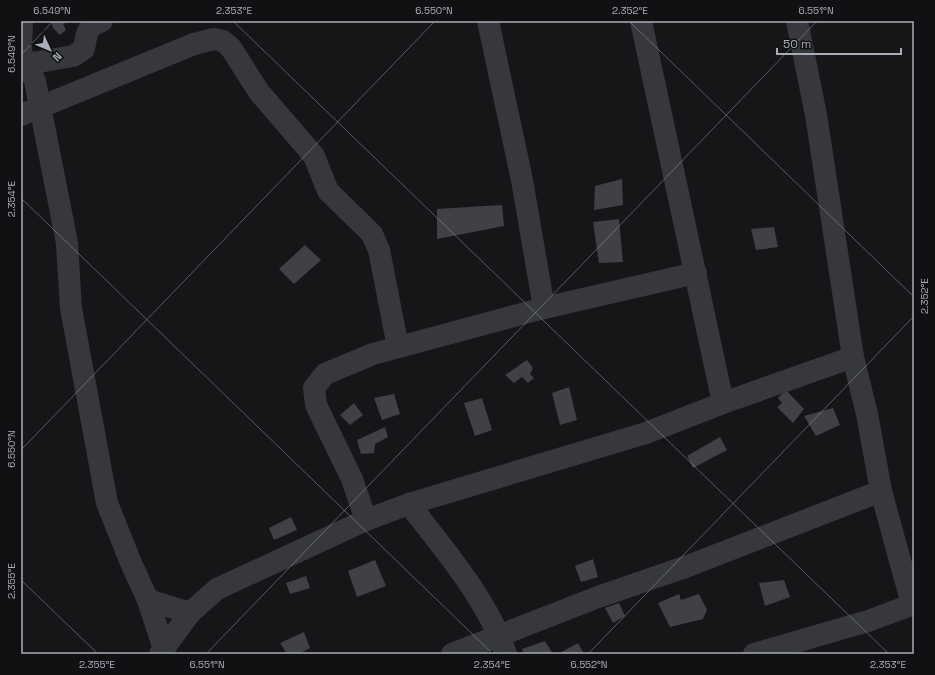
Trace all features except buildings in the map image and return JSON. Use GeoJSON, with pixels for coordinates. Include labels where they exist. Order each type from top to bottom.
{"type":"FeatureCollection","features":[{"type":"Feature","properties":{"kind":"street"},"geometry":{"type":"LineString","coordinates":[[22,21],[23,55],[36,82],[30,111],[67,243],[71,308],[107,503],[131,563],[148,600],[162,651]]}},
{"type":"Feature","properties":{"kind":"street"},"geometry":{"type":"LineString","coordinates":[[23,55],[73,56],[80,53],[84,49],[87,32],[91,27],[102,21]]}},
{"type":"Feature","properties":{"kind":"street"},"geometry":{"type":"LineString","coordinates":[[488,21],[522,180],[544,308]]}},
{"type":"Feature","properties":{"kind":"street"},"geometry":{"type":"LineString","coordinates":[[641,21],[724,403]]}},
{"type":"Feature","properties":{"kind":"street"},"geometry":{"type":"LineString","coordinates":[[754,654],[868,621],[913,604],[881,491],[867,414],[853,357],[816,115],[797,21]]}},
{"type":"Feature","properties":{"kind":"street"},"geometry":{"type":"LineString","coordinates":[[30,111],[194,44],[214,39],[223,41],[234,53],[259,92],[314,156],[328,191],[372,234],[379,250],[398,347]]}},
{"type":"Feature","properties":{"kind":"street"},"geometry":{"type":"LineString","coordinates":[[366,520],[352,479],[316,405],[314,388],[325,374],[373,354],[398,347],[544,308],[696,273]]}},
{"type":"Feature","properties":{"kind":"street"},"geometry":{"type":"LineString","coordinates":[[162,651],[190,613],[217,589],[366,520],[409,504],[646,433],[724,403],[853,357]]}},
{"type":"Feature","properties":{"kind":"street"},"geometry":{"type":"LineString","coordinates":[[452,654],[503,645],[598,597],[688,566],[881,491]]}},
{"type":"Feature","properties":{"kind":"street"},"geometry":{"type":"LineString","coordinates":[[409,504],[464,576],[479,599],[503,645]]}},
{"type":"Feature","properties":{"kind":"street"},"geometry":{"type":"LineString","coordinates":[[148,600],[190,613]]}}]}
